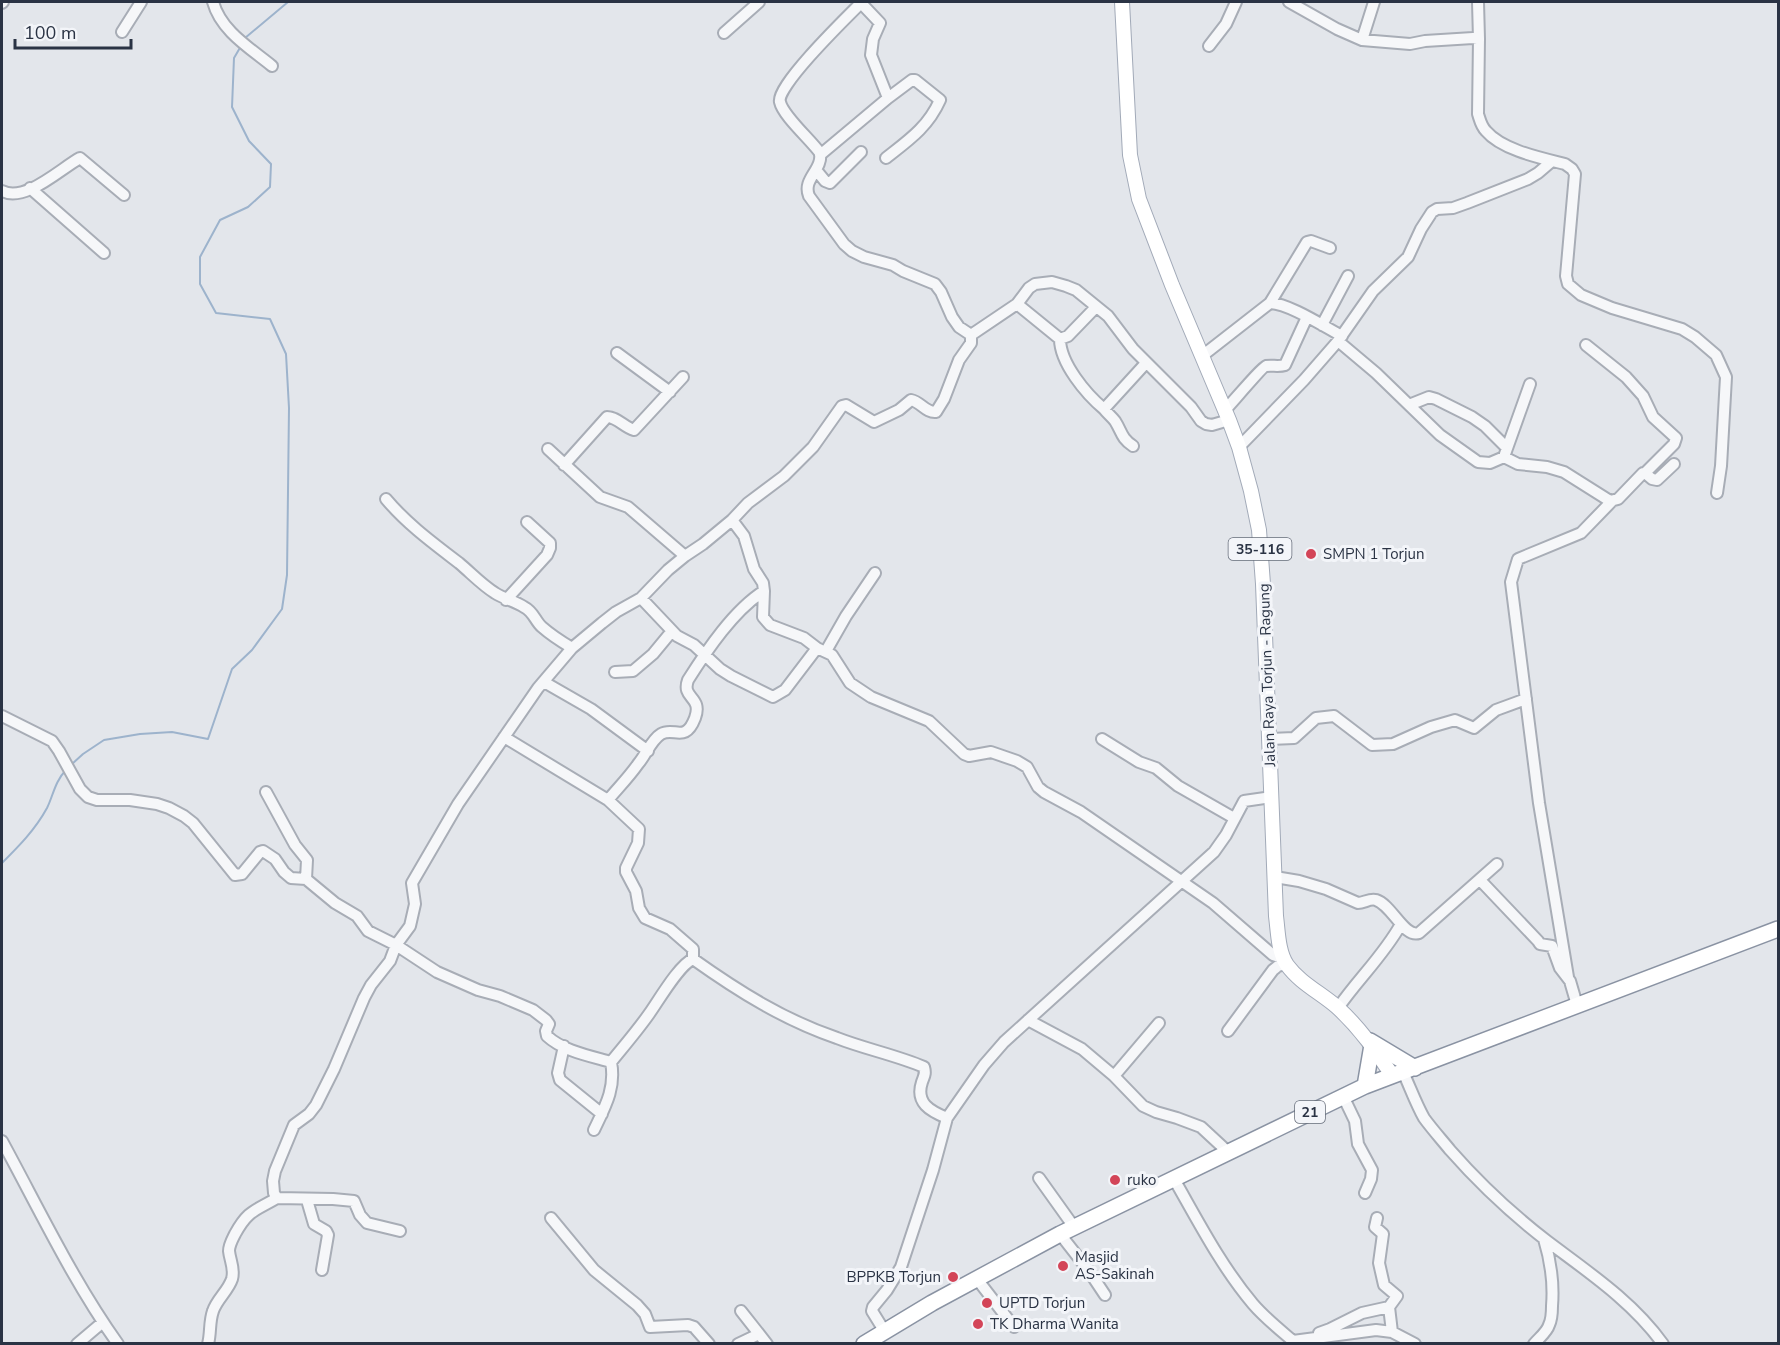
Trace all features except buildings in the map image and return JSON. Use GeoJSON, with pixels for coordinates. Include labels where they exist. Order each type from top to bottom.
{"type":"FeatureCollection","features":[{"type":"Feature","properties":{"kind":"highway","name":"21"},"geometry":{"type":"LineString","coordinates":[[864,1344],[977,1279],[1067,1231],[1365,1086],[1779,929]]}},
{"type":"Feature","properties":{"kind":"highway"},"geometry":{"type":"LineString","coordinates":[[1365,1086],[1371,1043],[1405,1064],[1403,1072]]}},
{"type":"Feature","properties":{"kind":"main road","name":"Jalan Raya Torjun - Ragung"},"geometry":{"type":"LineString","coordinates":[[1122,2],[1130,155],[1139,199],[1239,447],[1259,530],[1276,916],[1281,950],[1286,964],[1338,1008],[1403,1072]]}},
{"type":"Feature","properties":{"kind":"street"},"geometry":{"type":"LineString","coordinates":[[122,32],[141,2]]}},
{"type":"Feature","properties":{"kind":"street"},"geometry":{"type":"LineString","coordinates":[[213,2],[227,29],[272,66]]}},
{"type":"Feature","properties":{"kind":"street"},"geometry":{"type":"LineString","coordinates":[[724,33],[759,2]]}},
{"type":"Feature","properties":{"kind":"street"},"geometry":{"type":"LineString","coordinates":[[888,98],[871,56],[873,39],[880,23],[860,2],[802,64],[780,95],[780,103],[820,155],[821,158],[806,190],[844,244],[857,254],[893,265],[903,272],[935,284],[959,327],[971,335]]}},
{"type":"Feature","properties":{"kind":"street"},"geometry":{"type":"LineString","coordinates":[[1209,46],[1226,24],[1236,2]]}},
{"type":"Feature","properties":{"kind":"street"},"geometry":{"type":"LineString","coordinates":[[1289,2],[1362,40],[1410,44],[1425,41],[1476,39]]}},
{"type":"Feature","properties":{"kind":"street"},"geometry":{"type":"LineString","coordinates":[[1362,40],[1374,2]]}},
{"type":"Feature","properties":{"kind":"street"},"geometry":{"type":"LineString","coordinates":[[1478,2],[1476,39],[1478,114],[1481,125],[1493,138],[1507,145],[1565,164],[1575,174],[1566,276],[1568,284],[1581,295],[1612,308],[1682,329],[1716,355],[1722,367],[1726,377],[1721,466],[1717,493]]}},
{"type":"Feature","properties":{"kind":"street"},"geometry":{"type":"LineString","coordinates":[[820,155],[888,98],[915,80],[940,100],[931,119],[913,137],[886,158]]}},
{"type":"Feature","properties":{"kind":"street"},"geometry":{"type":"LineString","coordinates":[[816,170],[825,181],[830,183],[861,153]]}},
{"type":"Feature","properties":{"kind":"street"},"geometry":{"type":"LineString","coordinates":[[2,191],[11,195],[30,189],[80,158],[124,195]]}},
{"type":"Feature","properties":{"kind":"street"},"geometry":{"type":"LineString","coordinates":[[1239,447],[1304,380],[1340,338],[1372,291],[1408,257],[1432,212],[1437,209],[1453,208],[1528,179],[1552,161]]}},
{"type":"Feature","properties":{"kind":"street"},"geometry":{"type":"LineString","coordinates":[[30,189],[104,253]]}},
{"type":"Feature","properties":{"kind":"street"},"geometry":{"type":"LineString","coordinates":[[1202,356],[1270,303],[1307,242],[1311,241],[1330,248]]}},
{"type":"Feature","properties":{"kind":"street"},"geometry":{"type":"LineString","coordinates":[[1322,325],[1348,276]]}},
{"type":"Feature","properties":{"kind":"street"},"geometry":{"type":"LineString","coordinates":[[971,335],[1017,304],[1035,284],[1052,282],[1076,290],[1108,316],[1146,363],[1206,424],[1212,425],[1227,415],[1265,366],[1285,365],[1307,317]]}},
{"type":"Feature","properties":{"kind":"street"},"geometry":{"type":"LineString","coordinates":[[1270,303],[1307,317],[1340,338],[1440,435],[1478,462],[1490,463],[1505,452],[1530,384]]}},
{"type":"Feature","properties":{"kind":"street"},"geometry":{"type":"LineString","coordinates":[[1017,304],[1060,339],[1061,352],[1074,376],[1115,421],[1120,434],[1133,446]]}},
{"type":"Feature","properties":{"kind":"street"},"geometry":{"type":"LineString","coordinates":[[1060,339],[1068,336],[1095,307]]}},
{"type":"Feature","properties":{"kind":"street"},"geometry":{"type":"LineString","coordinates":[[277,1198],[274,1187],[275,1171],[294,1125],[309,1114],[316,1105],[334,1070],[364,998],[390,961],[396,945],[410,926],[415,904],[412,883],[458,804],[544,682],[572,648],[616,612],[641,598],[668,570],[703,544],[748,503],[784,476],[813,447],[842,406],[846,405],[876,422],[899,410],[911,400],[917,401],[930,412],[936,412],[944,399],[960,360],[971,343],[971,335]]}},
{"type":"Feature","properties":{"kind":"street"},"geometry":{"type":"LineString","coordinates":[[1577,1005],[1568,977],[1539,803],[1511,582],[1518,559],[1581,533],[1674,444],[1676,438],[1653,417],[1643,396],[1626,377],[1586,345]]}},
{"type":"Feature","properties":{"kind":"street"},"geometry":{"type":"LineString","coordinates":[[617,353],[670,392]]}},
{"type":"Feature","properties":{"kind":"street"},"geometry":{"type":"LineString","coordinates":[[1104,409],[1146,363]]}},
{"type":"Feature","properties":{"kind":"street"},"geometry":{"type":"LineString","coordinates":[[564,465],[607,417],[613,417],[627,428],[634,430],[683,377]]}},
{"type":"Feature","properties":{"kind":"street"},"geometry":{"type":"LineString","coordinates":[[1409,405],[1429,397],[1436,399],[1485,426],[1505,452],[1518,464],[1547,467],[1564,472],[1608,501],[1612,501]]}},
{"type":"Feature","properties":{"kind":"street"},"geometry":{"type":"LineString","coordinates":[[548,449],[600,498],[628,507],[685,556]]}},
{"type":"Feature","properties":{"kind":"street"},"geometry":{"type":"LineString","coordinates":[[1645,472],[1652,479],[1657,480],[1674,464]]}},
{"type":"Feature","properties":{"kind":"street"},"geometry":{"type":"LineString","coordinates":[[386,499],[400,516],[493,592],[506,600],[524,606],[535,616],[537,623],[572,648]]}},
{"type":"Feature","properties":{"kind":"street"},"geometry":{"type":"LineString","coordinates":[[732,519],[744,536],[754,569],[763,583],[762,612],[765,621],[779,630],[804,638],[832,655],[850,683],[871,697],[929,721],[964,754],[977,756],[991,752],[1027,767],[1038,787],[1044,792],[1081,812],[1213,903],[1273,955],[1276,956],[1281,950]]}},
{"type":"Feature","properties":{"kind":"street"},"geometry":{"type":"LineString","coordinates":[[506,600],[547,555],[550,548],[550,543],[527,522]]}},
{"type":"Feature","properties":{"kind":"street"},"geometry":{"type":"LineString","coordinates":[[641,598],[672,631],[706,654],[720,669],[773,697],[785,690],[822,650],[875,573]]}},
{"type":"Feature","properties":{"kind":"street"},"geometry":{"type":"LineString","coordinates":[[608,800],[658,736],[670,732],[680,734],[692,725],[697,705],[688,693],[686,684],[706,654],[750,600],[764,591]]}},
{"type":"Feature","properties":{"kind":"street"},"geometry":{"type":"LineString","coordinates":[[615,672],[633,670],[653,654],[672,631]]}},
{"type":"Feature","properties":{"kind":"street"},"geometry":{"type":"LineString","coordinates":[[544,682],[591,709],[648,751]]}},
{"type":"Feature","properties":{"kind":"street"},"geometry":{"type":"LineString","coordinates":[[1269,739],[1294,738],[1316,718],[1334,716],[1371,745],[1393,744],[1431,727],[1455,720],[1474,728],[1496,710],[1526,699]]}},
{"type":"Feature","properties":{"kind":"street"},"geometry":{"type":"LineString","coordinates":[[2,716],[52,741],[80,789],[88,797],[97,800],[130,800],[169,808],[194,824],[235,875],[242,874],[251,861],[263,851],[275,859],[291,878],[306,879],[335,903],[357,916],[368,931],[396,945],[437,972],[533,1010],[549,1024],[546,1031],[547,1036],[564,1046],[610,1062]]}},
{"type":"Feature","properties":{"kind":"street"},"geometry":{"type":"LineString","coordinates":[[504,737],[608,800],[639,829],[638,843],[626,872],[636,891],[641,912],[645,918],[670,929],[687,943],[693,949],[693,959]]}},
{"type":"Feature","properties":{"kind":"street"},"geometry":{"type":"LineString","coordinates":[[1102,739],[1139,762],[1156,768],[1178,786],[1234,818]]}},
{"type":"Feature","properties":{"kind":"street"},"geometry":{"type":"LineString","coordinates":[[266,792],[295,844],[307,860],[306,879]]}},
{"type":"Feature","properties":{"kind":"street"},"geometry":{"type":"LineString","coordinates":[[885,1332],[872,1311],[873,1307],[902,1267],[947,1118],[984,1065],[1004,1042],[1214,852],[1226,836],[1244,801],[1272,797]]}},
{"type":"Feature","properties":{"kind":"street"},"geometry":{"type":"LineString","coordinates":[[1275,877],[1326,889],[1358,903],[1375,900],[1387,906],[1412,934],[1419,933],[1497,864]]}},
{"type":"Feature","properties":{"kind":"street"},"geometry":{"type":"LineString","coordinates":[[1480,880],[1540,944],[1552,946],[1560,968],[1568,977]]}},
{"type":"Feature","properties":{"kind":"street"},"geometry":{"type":"LineString","coordinates":[[1338,1008],[1381,955],[1401,924]]}},
{"type":"Feature","properties":{"kind":"street"},"geometry":{"type":"LineString","coordinates":[[594,1130],[611,1094],[610,1062],[637,1030],[675,976],[687,962],[693,959]]}},
{"type":"Feature","properties":{"kind":"street"},"geometry":{"type":"LineString","coordinates":[[693,959],[745,995],[796,1022],[835,1038],[924,1067],[925,1072],[919,1091],[923,1103],[929,1109],[947,1118]]}},
{"type":"Feature","properties":{"kind":"street"},"geometry":{"type":"LineString","coordinates":[[1228,1031],[1273,970],[1286,964]]}},
{"type":"Feature","properties":{"kind":"street"},"geometry":{"type":"LineString","coordinates":[[1028,1020],[1082,1049],[1114,1076],[1143,1106],[1201,1127],[1228,1152]]}},
{"type":"Feature","properties":{"kind":"street"},"geometry":{"type":"LineString","coordinates":[[1114,1076],[1159,1023]]}},
{"type":"Feature","properties":{"kind":"street"},"geometry":{"type":"LineString","coordinates":[[564,1046],[558,1073],[560,1080],[602,1114]]}},
{"type":"Feature","properties":{"kind":"street"},"geometry":{"type":"LineString","coordinates":[[1403,1072],[1423,1116],[1460,1161],[1544,1239],[1610,1288],[1649,1325],[1663,1344]]}},
{"type":"Feature","properties":{"kind":"street"},"geometry":{"type":"LineString","coordinates":[[1343,1096],[1355,1121],[1358,1144],[1372,1170],[1365,1193]]}},
{"type":"Feature","properties":{"kind":"street"},"geometry":{"type":"LineString","coordinates":[[2,1141],[54,1239],[118,1344]]}},
{"type":"Feature","properties":{"kind":"street"},"geometry":{"type":"LineString","coordinates":[[1039,1178],[1089,1271],[1105,1295]]}},
{"type":"Feature","properties":{"kind":"street"},"geometry":{"type":"LineString","coordinates":[[1174,1179],[1203,1230],[1240,1287],[1270,1322],[1293,1341],[1376,1330],[1392,1332],[1415,1344]]}},
{"type":"Feature","properties":{"kind":"street"},"geometry":{"type":"LineString","coordinates":[[207,1344],[214,1309],[231,1282],[233,1271],[229,1254],[231,1240],[249,1214],[277,1198],[307,1200],[333,1198],[354,1201],[360,1215],[367,1222],[400,1231]]}},
{"type":"Feature","properties":{"kind":"street"},"geometry":{"type":"LineString","coordinates":[[307,1200],[314,1224],[326,1231],[328,1235],[322,1270]]}},
{"type":"Feature","properties":{"kind":"street"},"geometry":{"type":"LineString","coordinates":[[551,1218],[594,1270],[637,1305],[645,1314],[650,1327],[688,1325],[694,1327],[709,1344]]}},
{"type":"Feature","properties":{"kind":"street"},"geometry":{"type":"LineString","coordinates":[[1293,1341],[1330,1329],[1362,1313],[1389,1306],[1397,1296],[1384,1285],[1379,1263],[1383,1234],[1375,1227],[1377,1218]]}},
{"type":"Feature","properties":{"kind":"street"},"geometry":{"type":"LineString","coordinates":[[1534,1344],[1551,1323],[1552,1315],[1553,1279],[1544,1239]]}},
{"type":"Feature","properties":{"kind":"street"},"geometry":{"type":"LineString","coordinates":[[977,1279],[1014,1327]]}},
{"type":"Feature","properties":{"kind":"street"},"geometry":{"type":"LineString","coordinates":[[1389,1306],[1392,1332]]}},
{"type":"Feature","properties":{"kind":"street"},"geometry":{"type":"LineString","coordinates":[[741,1311],[767,1344]]}},
{"type":"Feature","properties":{"kind":"street"},"geometry":{"type":"LineString","coordinates":[[77,1344],[103,1322]]}},
{"type":"Feature","properties":{"kind":"street"},"geometry":{"type":"LineString","coordinates":[[738,1344],[759,1334]]}},
{"type":"Feature","properties":{"kind":"waterway"},"geometry":{"type":"LineString","coordinates":[[245,38],[288,2]]}},
{"type":"Feature","properties":{"kind":"waterway"},"geometry":{"type":"LineString","coordinates":[[72,764],[104,740],[172,732],[208,739],[232,669],[252,650],[282,609],[287,575],[289,408],[286,354],[270,319],[216,313],[200,284],[200,257],[220,220],[248,207],[270,187],[271,164],[249,141],[232,107],[234,58],[241,46]]}},
{"type":"Feature","properties":{"kind":"waterway"},"geometry":{"type":"LineString","coordinates":[[2,863],[37,823],[47,808],[59,779],[66,770]]}},
{"type":"Feature","properties":{"kind":"place","name":"SMPN 1 Torjun"},"geometry":{"type":"Point","coordinates":[1311,554]}},
{"type":"Feature","properties":{"kind":"place","name":"ruko"},"geometry":{"type":"Point","coordinates":[1115,1180]}},
{"type":"Feature","properties":{"kind":"place","name":"Masjid AS-Sakinah"},"geometry":{"type":"Point","coordinates":[1063,1266]}},
{"type":"Feature","properties":{"kind":"place","name":"BPPKB Torjun"},"geometry":{"type":"Point","coordinates":[953,1277]}},
{"type":"Feature","properties":{"kind":"place","name":"UPTD Torjun"},"geometry":{"type":"Point","coordinates":[987,1303]}},
{"type":"Feature","properties":{"kind":"place","name":"TK Dharma Wanita"},"geometry":{"type":"Point","coordinates":[978,1324]}}]}
